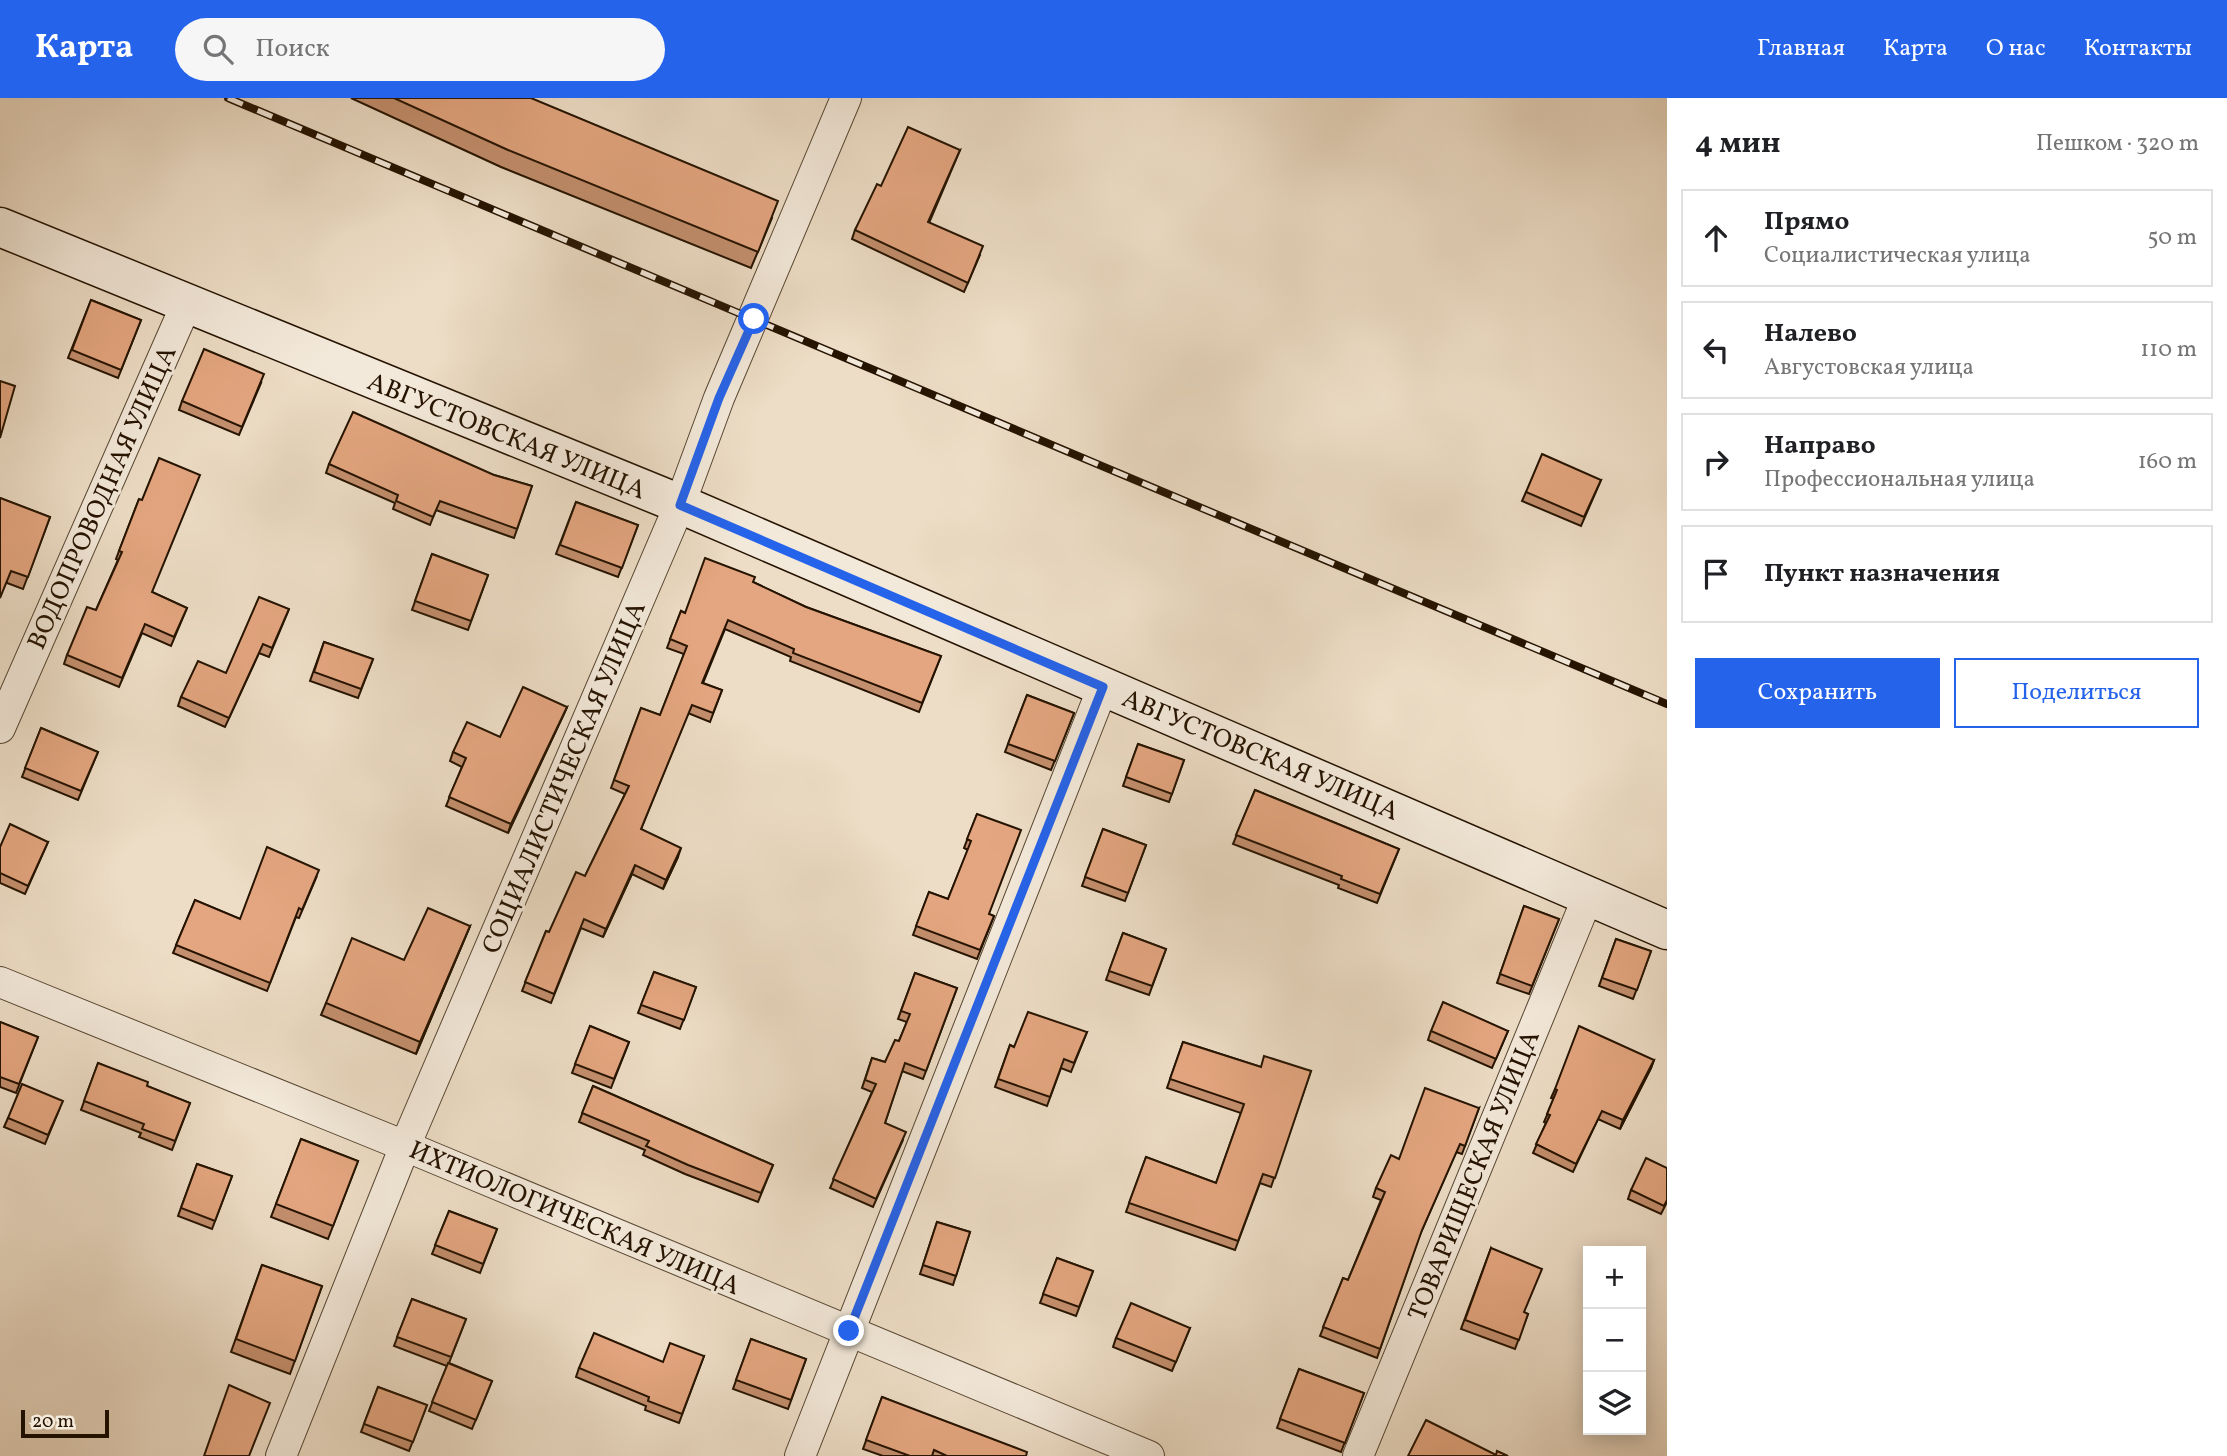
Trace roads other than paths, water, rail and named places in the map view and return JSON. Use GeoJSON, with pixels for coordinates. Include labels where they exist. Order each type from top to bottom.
{"type":"FeatureCollection","features":[{"type":"Feature","properties":{"kind":"street","name":"СОЦИАЛИСТИЧЕСКАЯ УЛИЦА"},"geometry":{"type":"LineString","coordinates":[[281,1456],[405,1146],[680,505],[719,398],[846,98]]}},
{"type":"Feature","properties":{"kind":"street","name":"АВГУСТОВСКАЯ УЛИЦА"},"geometry":{"type":"LineString","coordinates":[[0,227],[680,505],[1667,930]]}},
{"type":"Feature","properties":{"kind":"street","name":"ВОДОПРОВОДНАЯ УЛИЦА"},"geometry":{"type":"LineString","coordinates":[[0,728],[186,305]]}},
{"type":"Feature","properties":{"kind":"street"},"geometry":{"type":"LineString","coordinates":[[800,1456],[1103,687]]}},
{"type":"Feature","properties":{"kind":"street","name":"ТОВАРИЩЕСКАЯ УЛИЦА"},"geometry":{"type":"LineString","coordinates":[[1358,1456],[1588,894]]}},
{"type":"Feature","properties":{"kind":"street","name":"ИХТИОЛОГИЧЕСКАЯ УЛИЦА"},"geometry":{"type":"LineString","coordinates":[[0,982],[405,1146],[1149,1456]]}},
{"type":"Feature","properties":{"kind":"railway"},"geometry":{"type":"LineString","coordinates":[[228,98],[1667,704]]}}]}
